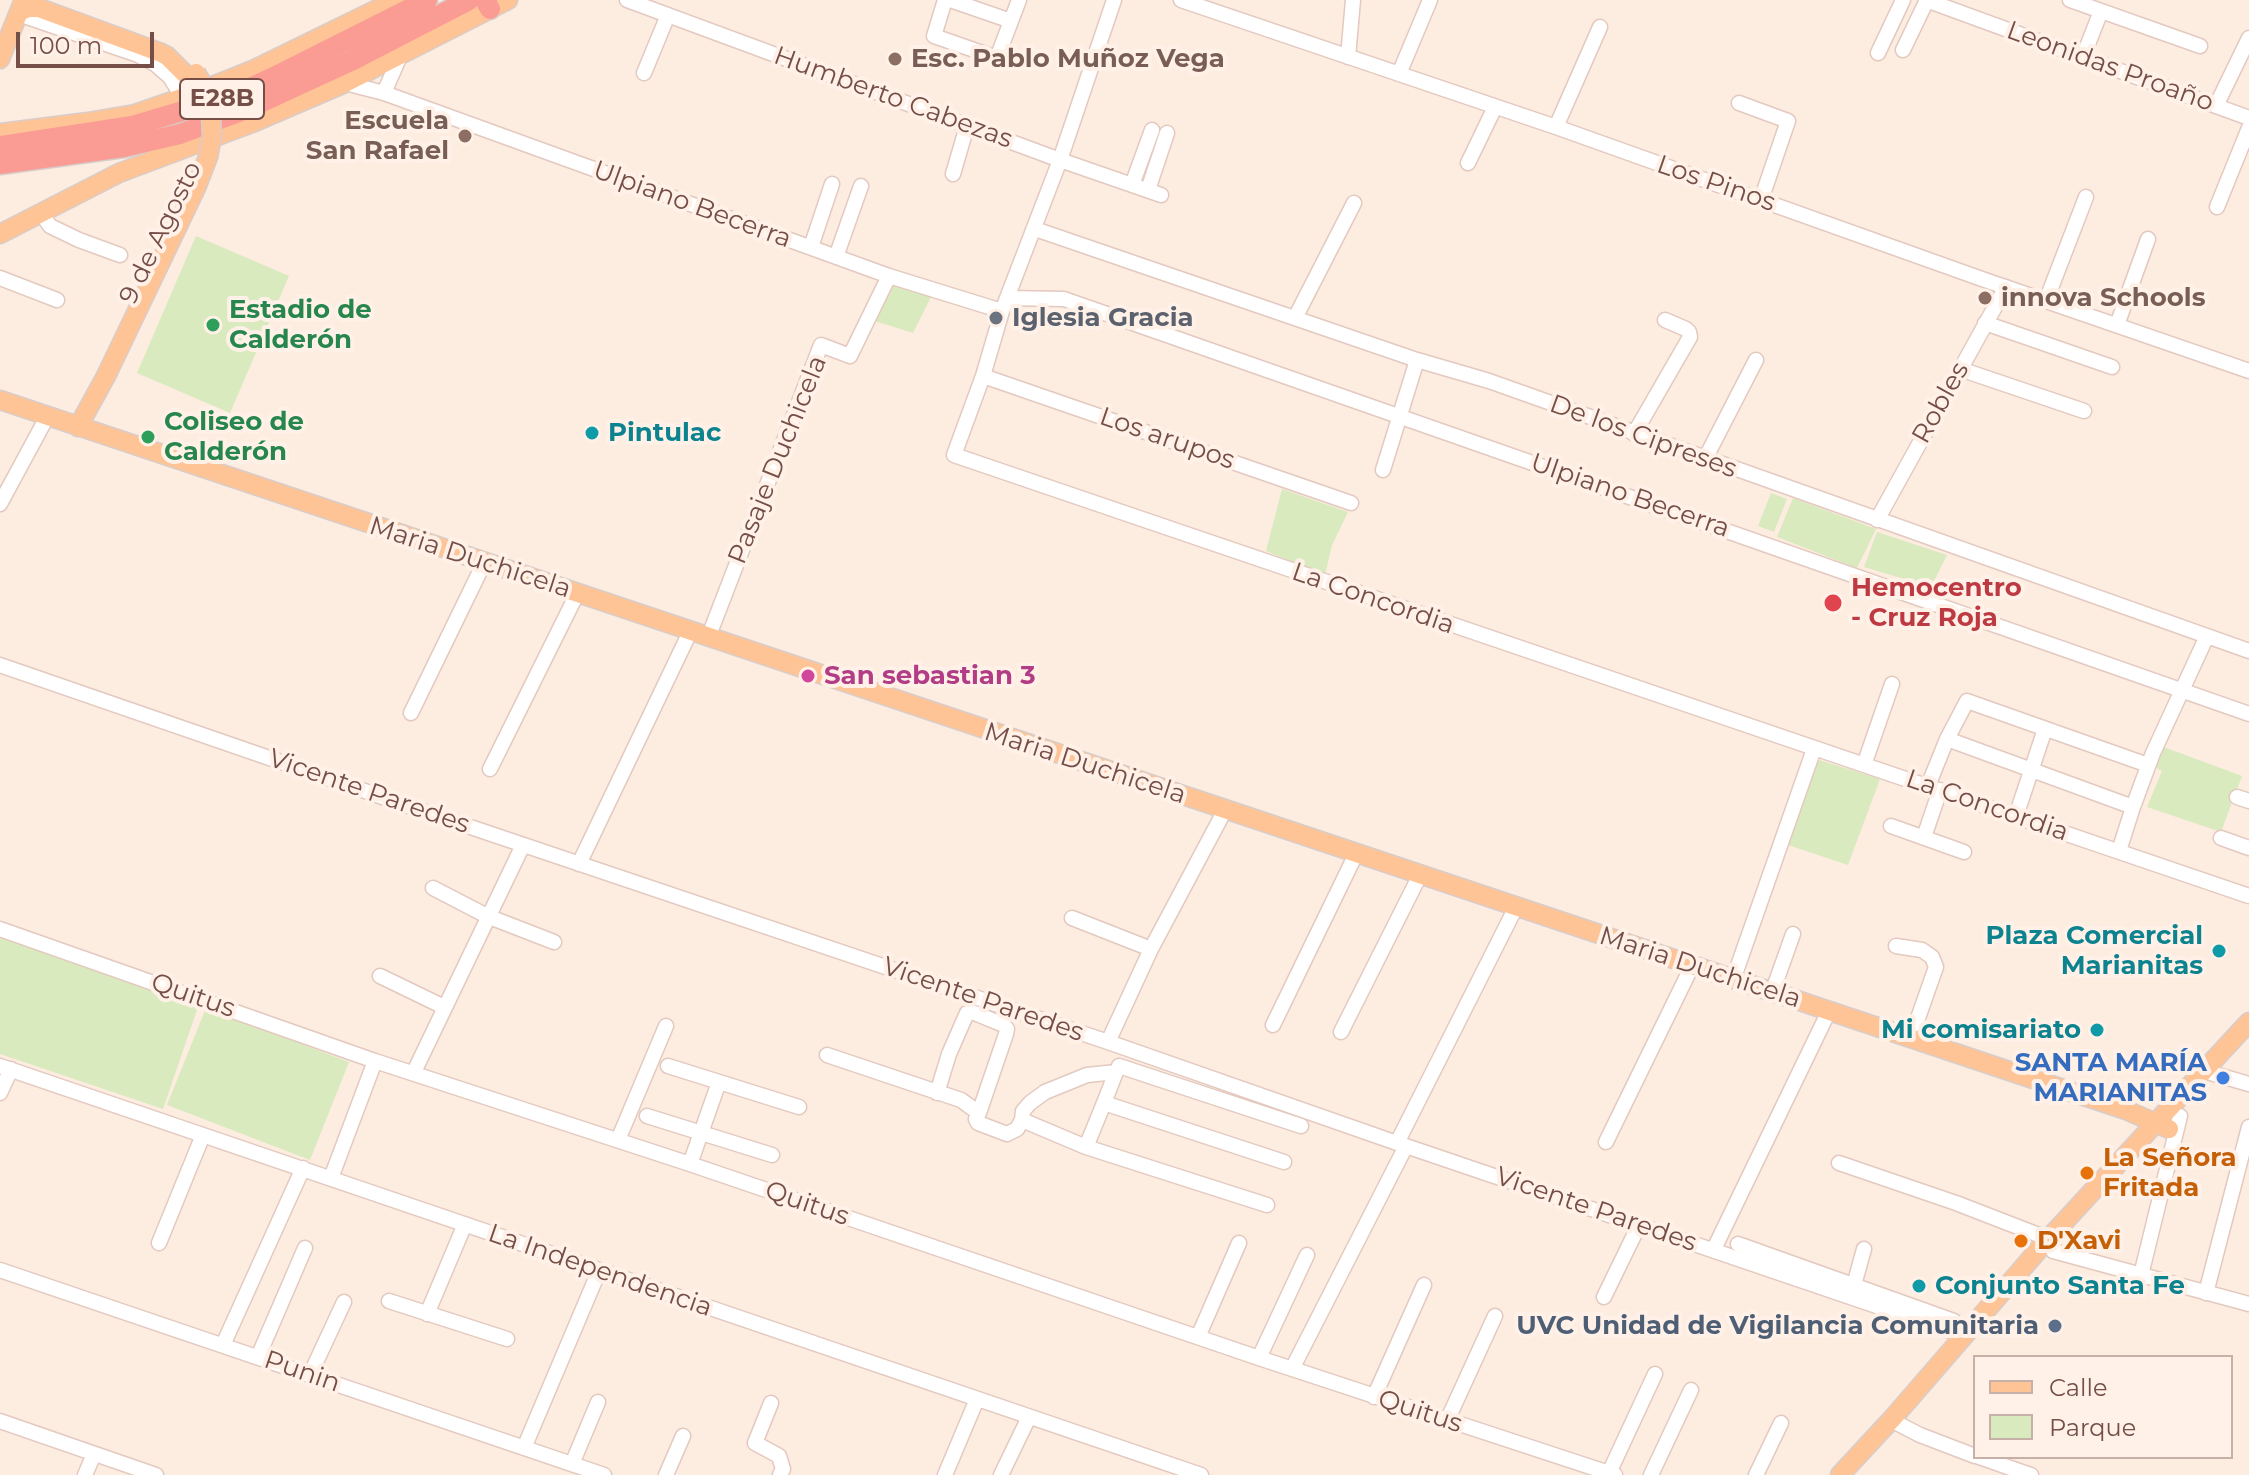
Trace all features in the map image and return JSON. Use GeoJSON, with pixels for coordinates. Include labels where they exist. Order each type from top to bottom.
{"type":"FeatureCollection","features":[{"type":"Feature","properties":{"kind":"highway","name":"E28B"},"geometry":{"type":"LineString","coordinates":[[0,146],[132,126],[239,93],[427,0]]}},
{"type":"Feature","properties":{"kind":"highway","name":"E28B"},"geometry":{"type":"LineString","coordinates":[[0,164],[124,147],[180,134],[260,103],[351,61],[469,0]]}},
{"type":"Feature","properties":{"kind":"main road","name":"9 de Agosto"},"geometry":{"type":"LineString","coordinates":[[46,0],[55,6],[163,44],[191,74],[199,99],[203,137],[203,157],[73,425]]}},
{"type":"Feature","properties":{"kind":"main road"},"geometry":{"type":"LineString","coordinates":[[0,133],[135,114],[183,98],[255,69],[396,0]]}},
{"type":"Feature","properties":{"kind":"main road"},"geometry":{"type":"LineString","coordinates":[[0,234],[119,173],[252,123],[345,83],[495,3]]}},
{"type":"Feature","properties":{"kind":"main road"},"geometry":{"type":"LineString","coordinates":[[0,59],[20,9],[39,8],[159,52],[191,74]]}},
{"type":"Feature","properties":{"kind":"main road","name":"Maria Duchicela"},"geometry":{"type":"LineString","coordinates":[[0,400],[1772,993],[2169,1122]]}},
{"type":"Feature","properties":{"kind":"main road"},"geometry":{"type":"LineString","coordinates":[[1856,1475],[1961,1334],[2169,1122],[2249,1022]]}},
{"type":"Feature","properties":{"kind":"main road"},"geometry":{"type":"LineString","coordinates":[[2211,1073],[2249,1039]]}},
{"type":"Feature","properties":{"kind":"main road"},"geometry":{"type":"LineString","coordinates":[[1840,1475],[1896,1423],[2051,1245]]}},
{"type":"Feature","properties":{"kind":"street","name":"Humberto Cabezas"},"geometry":{"type":"LineString","coordinates":[[627,0],[1154,192],[1167,133]]}},
{"type":"Feature","properties":{"kind":"street"},"geometry":{"type":"LineString","coordinates":[[1011,21],[948,0],[934,36],[997,58],[1019,0]]}},
{"type":"Feature","properties":{"kind":"street","name":"La Concordia"},"geometry":{"type":"LineString","coordinates":[[1114,0],[1060,160],[1004,305],[983,376],[954,455],[2249,896]]}},
{"type":"Feature","properties":{"kind":"street","name":"Los Pinos"},"geometry":{"type":"LineString","coordinates":[[1181,0],[1556,127],[2249,371]]}},
{"type":"Feature","properties":{"kind":"street"},"geometry":{"type":"LineString","coordinates":[[1348,57],[1353,0]]}},
{"type":"Feature","properties":{"kind":"street"},"geometry":{"type":"LineString","coordinates":[[1399,74],[1430,0]]}},
{"type":"Feature","properties":{"kind":"street"},"geometry":{"type":"LineString","coordinates":[[1878,53],[1903,0]]}},
{"type":"Feature","properties":{"kind":"street"},"geometry":{"type":"LineString","coordinates":[[1903,50],[1926,0]]}},
{"type":"Feature","properties":{"kind":"street","name":"Leonidas Proaño"},"geometry":{"type":"LineString","coordinates":[[1926,0],[2248,117]]}},
{"type":"Feature","properties":{"kind":"street"},"geometry":{"type":"LineString","coordinates":[[2070,0],[2200,46]]}},
{"type":"Feature","properties":{"kind":"street"},"geometry":{"type":"LineString","coordinates":[[20,9],[155,64],[170,77],[183,98]]}},
{"type":"Feature","properties":{"kind":"street"},"geometry":{"type":"LineString","coordinates":[[2083,57],[2101,11]]}},
{"type":"Feature","properties":{"kind":"street"},"geometry":{"type":"LineString","coordinates":[[644,73],[668,15]]}},
{"type":"Feature","properties":{"kind":"street"},"geometry":{"type":"LineString","coordinates":[[1556,127],[1600,27]]}},
{"type":"Feature","properties":{"kind":"street"},"geometry":{"type":"LineString","coordinates":[[2216,106],[2249,38]]}},
{"type":"Feature","properties":{"kind":"street"},"geometry":{"type":"LineString","coordinates":[[384,93],[400,56]]}},
{"type":"Feature","properties":{"kind":"street","name":"Ulpiano Becerra"},"geometry":{"type":"LineString","coordinates":[[345,83],[384,93],[889,276],[1004,305],[1064,299],[2249,714]]}},
{"type":"Feature","properties":{"kind":"street"},"geometry":{"type":"LineString","coordinates":[[1739,103],[1788,121],[1761,200]]}},
{"type":"Feature","properties":{"kind":"street"},"geometry":{"type":"LineString","coordinates":[[1468,163],[1495,107]]}},
{"type":"Feature","properties":{"kind":"street"},"geometry":{"type":"LineString","coordinates":[[2217,207],[2248,117]]}},
{"type":"Feature","properties":{"kind":"street"},"geometry":{"type":"LineString","coordinates":[[953,174],[967,126]]}},
{"type":"Feature","properties":{"kind":"street"},"geometry":{"type":"LineString","coordinates":[[1132,185],[1152,130]]}},
{"type":"Feature","properties":{"kind":"street"},"geometry":{"type":"LineString","coordinates":[[811,247],[832,184]]}},
{"type":"Feature","properties":{"kind":"street"},"geometry":{"type":"LineString","coordinates":[[836,257],[861,186]]}},
{"type":"Feature","properties":{"kind":"street"},"geometry":{"type":"LineString","coordinates":[[2046,301],[2086,197]]}},
{"type":"Feature","properties":{"kind":"street"},"geometry":{"type":"LineString","coordinates":[[1295,318],[1354,203]]}},
{"type":"Feature","properties":{"kind":"street"},"geometry":{"type":"LineString","coordinates":[[41,213],[50,226],[120,255]]}},
{"type":"Feature","properties":{"kind":"street","name":"De los Cipreses"},"geometry":{"type":"LineString","coordinates":[[1035,229],[1417,360],[1489,381],[2249,651]]}},
{"type":"Feature","properties":{"kind":"street"},"geometry":{"type":"LineString","coordinates":[[2117,325],[2148,239]]}},
{"type":"Feature","properties":{"kind":"street","name":"Pasaje Duchicela"},"geometry":{"type":"LineString","coordinates":[[699,635],[821,345],[850,356],[889,276]]}},
{"type":"Feature","properties":{"kind":"street"},"geometry":{"type":"LineString","coordinates":[[0,278],[57,300]]}},
{"type":"Feature","properties":{"kind":"street","name":"Robles"},"geometry":{"type":"LineString","coordinates":[[1877,520],[2006,287]]}},
{"type":"Feature","properties":{"kind":"street"},"geometry":{"type":"LineString","coordinates":[[1634,434],[1690,337],[1686,329],[1665,320]]}},
{"type":"Feature","properties":{"kind":"street"},"geometry":{"type":"LineString","coordinates":[[1985,323],[2112,367]]}},
{"type":"Feature","properties":{"kind":"street"},"geometry":{"type":"LineString","coordinates":[[1383,470],[1417,360]]}},
{"type":"Feature","properties":{"kind":"street"},"geometry":{"type":"LineString","coordinates":[[1705,459],[1756,360]]}},
{"type":"Feature","properties":{"kind":"street"},"geometry":{"type":"LineString","coordinates":[[1960,369],[2084,411]]}},
{"type":"Feature","properties":{"kind":"street","name":"Los arupos"},"geometry":{"type":"LineString","coordinates":[[983,376],[1351,503]]}},
{"type":"Feature","properties":{"kind":"street"},"geometry":{"type":"LineString","coordinates":[[0,504],[47,417]]}},
{"type":"Feature","properties":{"kind":"street"},"geometry":{"type":"LineString","coordinates":[[411,713],[484,563]]}},
{"type":"Feature","properties":{"kind":"street"},"geometry":{"type":"LineString","coordinates":[[490,769],[577,594]]}},
{"type":"Feature","properties":{"kind":"street"},"geometry":{"type":"LineString","coordinates":[[579,864],[699,635]]}},
{"type":"Feature","properties":{"kind":"street"},"geometry":{"type":"LineString","coordinates":[[2119,851],[2148,765],[2207,636]]}},
{"type":"Feature","properties":{"kind":"street","name":"Vicente Paredes"},"geometry":{"type":"LineString","coordinates":[[0,665],[1961,1334]]}},
{"type":"Feature","properties":{"kind":"street"},"geometry":{"type":"LineString","coordinates":[[1864,765],[1892,684]]}},
{"type":"Feature","properties":{"kind":"street"},"geometry":{"type":"LineString","coordinates":[[1924,837],[1947,739],[1965,703],[2148,765]]}},
{"type":"Feature","properties":{"kind":"street"},"geometry":{"type":"LineString","coordinates":[[2016,816],[2045,729]]}},
{"type":"Feature","properties":{"kind":"street"},"geometry":{"type":"LineString","coordinates":[[1947,739],[2133,807]]}},
{"type":"Feature","properties":{"kind":"street"},"geometry":{"type":"LineString","coordinates":[[1733,980],[1814,749]]}},
{"type":"Feature","properties":{"kind":"street"},"geometry":{"type":"LineString","coordinates":[[1108,1042],[1151,949],[1225,810]]}},
{"type":"Feature","properties":{"kind":"street"},"geometry":{"type":"LineString","coordinates":[[1891,826],[1964,852]]}},
{"type":"Feature","properties":{"kind":"street"},"geometry":{"type":"LineString","coordinates":[[2221,838],[2249,848]]}},
{"type":"Feature","properties":{"kind":"street"},"geometry":{"type":"LineString","coordinates":[[414,1072],[523,845]]}},
{"type":"Feature","properties":{"kind":"street"},"geometry":{"type":"LineString","coordinates":[[1273,1025],[1356,854]]}},
{"type":"Feature","properties":{"kind":"street"},"geometry":{"type":"LineString","coordinates":[[1341,1032],[1420,875]]}},
{"type":"Feature","properties":{"kind":"street"},"geometry":{"type":"LineString","coordinates":[[433,888],[487,916],[554,942]]}},
{"type":"Feature","properties":{"kind":"street"},"geometry":{"type":"LineString","coordinates":[[1292,1369],[1516,907]]}},
{"type":"Feature","properties":{"kind":"street"},"geometry":{"type":"LineString","coordinates":[[1072,918],[1151,949]]}},
{"type":"Feature","properties":{"kind":"street","name":"Quitus"},"geometry":{"type":"LineString","coordinates":[[0,929],[375,1061],[1612,1474]]}},
{"type":"Feature","properties":{"kind":"street"},"geometry":{"type":"LineString","coordinates":[[1772,993],[1793,934]]}},
{"type":"Feature","properties":{"kind":"street"},"geometry":{"type":"LineString","coordinates":[[1896,946],[1922,950],[1932,957],[1936,967],[1911,1038]]}},
{"type":"Feature","properties":{"kind":"street"},"geometry":{"type":"LineString","coordinates":[[1606,1142],[1692,966]]}},
{"type":"Feature","properties":{"kind":"street"},"geometry":{"type":"LineString","coordinates":[[380,976],[444,1007]]}},
{"type":"Feature","properties":{"kind":"street"},"geometry":{"type":"LineString","coordinates":[[1714,1249],[1829,1011]]}},
{"type":"Feature","properties":{"kind":"street"},"geometry":{"type":"LineString","coordinates":[[937,1093],[949,1054],[967,1013],[972,1012],[1007,1029],[976,1119],[978,1123],[1007,1134],[1017,1129],[1023,1111],[1045,1092],[1087,1075],[1117,1069],[1301,1126]]}},
{"type":"Feature","properties":{"kind":"street"},"geometry":{"type":"LineString","coordinates":[[618,1140],[666,1026]]}},
{"type":"Feature","properties":{"kind":"street"},"geometry":{"type":"LineString","coordinates":[[1086,1147],[1126,1048]]}},
{"type":"Feature","properties":{"kind":"street"},"geometry":{"type":"LineString","coordinates":[[827,1055],[961,1100],[979,1113]]}},
{"type":"Feature","properties":{"kind":"street"},"geometry":{"type":"LineString","coordinates":[[331,1178],[375,1061]]}},
{"type":"Feature","properties":{"kind":"street"},"geometry":{"type":"LineString","coordinates":[[668,1066],[799,1107]]}},
{"type":"Feature","properties":{"kind":"street"},"geometry":{"type":"LineString","coordinates":[[0,1093],[5,1067]]}},
{"type":"Feature","properties":{"kind":"street","name":"La Independencia"},"geometry":{"type":"LineString","coordinates":[[5,1067],[1201,1475]]}},
{"type":"Feature","properties":{"kind":"street"},"geometry":{"type":"LineString","coordinates":[[2211,1073],[2249,1084]]}},
{"type":"Feature","properties":{"kind":"street"},"geometry":{"type":"LineString","coordinates":[[690,1164],[719,1082]]}},
{"type":"Feature","properties":{"kind":"street"},"geometry":{"type":"LineString","coordinates":[[1104,1103],[1284,1162]]}},
{"type":"Feature","properties":{"kind":"street"},"geometry":{"type":"LineString","coordinates":[[647,1116],[772,1155]]}},
{"type":"Feature","properties":{"kind":"street"},"geometry":{"type":"LineString","coordinates":[[1022,1120],[1086,1147],[1267,1205]]}},
{"type":"Feature","properties":{"kind":"street"},"geometry":{"type":"LineString","coordinates":[[2141,1275],[2169,1122]]}},
{"type":"Feature","properties":{"kind":"street"},"geometry":{"type":"LineString","coordinates":[[2206,1293],[2249,1127]]}},
{"type":"Feature","properties":{"kind":"street"},"geometry":{"type":"LineString","coordinates":[[159,1243],[203,1135]]}},
{"type":"Feature","properties":{"kind":"street"},"geometry":{"type":"LineString","coordinates":[[1839,1163],[1956,1203],[2051,1245],[2141,1275],[2249,1304]]}},
{"type":"Feature","properties":{"kind":"street"},"geometry":{"type":"LineString","coordinates":[[223,1345],[303,1168]]}},
{"type":"Feature","properties":{"kind":"street"},"geometry":{"type":"LineString","coordinates":[[427,1314],[465,1224]]}},
{"type":"Feature","properties":{"kind":"street"},"geometry":{"type":"LineString","coordinates":[[1604,1297],[1639,1225]]}},
{"type":"Feature","properties":{"kind":"street"},"geometry":{"type":"LineString","coordinates":[[1198,1337],[1239,1243]]}},
{"type":"Feature","properties":{"kind":"street"},"geometry":{"type":"LineString","coordinates":[[1738,1244],[1954,1321],[1961,1334]]}},
{"type":"Feature","properties":{"kind":"street"},"geometry":{"type":"LineString","coordinates":[[258,1357],[305,1248]]}},
{"type":"Feature","properties":{"kind":"street"},"geometry":{"type":"LineString","coordinates":[[1854,1285],[1864,1249]]}},
{"type":"Feature","properties":{"kind":"street"},"geometry":{"type":"LineString","coordinates":[[1259,1358],[1307,1255]]}},
{"type":"Feature","properties":{"kind":"street","name":"Punin"},"geometry":{"type":"LineString","coordinates":[[0,1270],[604,1475]]}},
{"type":"Feature","properties":{"kind":"street"},"geometry":{"type":"LineString","coordinates":[[524,1448],[599,1271]]}},
{"type":"Feature","properties":{"kind":"street"},"geometry":{"type":"LineString","coordinates":[[1374,1397],[1424,1285]]}},
{"type":"Feature","properties":{"kind":"street"},"geometry":{"type":"LineString","coordinates":[[389,1301],[507,1339]]}},
{"type":"Feature","properties":{"kind":"street"},"geometry":{"type":"LineString","coordinates":[[310,1375],[344,1302]]}},
{"type":"Feature","properties":{"kind":"street"},"geometry":{"type":"LineString","coordinates":[[1447,1421],[1495,1316]]}},
{"type":"Feature","properties":{"kind":"street"},"geometry":{"type":"LineString","coordinates":[[1612,1474],[1655,1374]]}},
{"type":"Feature","properties":{"kind":"street"},"geometry":{"type":"LineString","coordinates":[[1651,1475],[1691,1390]]}},
{"type":"Feature","properties":{"kind":"street"},"geometry":{"type":"LineString","coordinates":[[945,1475],[977,1399]]}},
{"type":"Feature","properties":{"kind":"street"},"geometry":{"type":"LineString","coordinates":[[572,1464],[598,1402]]}},
{"type":"Feature","properties":{"kind":"street"},"geometry":{"type":"LineString","coordinates":[[771,1403],[755,1443],[779,1456],[783,1464],[780,1475]]}},
{"type":"Feature","properties":{"kind":"street"},"geometry":{"type":"LineString","coordinates":[[1001,1475],[1029,1417]]}},
{"type":"Feature","properties":{"kind":"street"},"geometry":{"type":"LineString","coordinates":[[0,1421],[156,1475]]}},
{"type":"Feature","properties":{"kind":"street"},"geometry":{"type":"LineString","coordinates":[[1756,1475],[1781,1423]]}},
{"type":"Feature","properties":{"kind":"street"},"geometry":{"type":"LineString","coordinates":[[1896,1423],[1973,1454]]}},
{"type":"Feature","properties":{"kind":"street"},"geometry":{"type":"LineString","coordinates":[[666,1475],[683,1436]]}},
{"type":"Feature","properties":{"kind":"street"},"geometry":{"type":"LineString","coordinates":[[85,1475],[94,1454]]}},
{"type":"Feature","properties":{"kind":"street"},"geometry":{"type":"LineString","coordinates":[[1986,1459],[2031,1475]]}},
{"type":"Feature","properties":{"kind":"green space","name":"Estadio de Calderón"},"geometry":{"type":"Polygon","coordinates":[[[196,236],[289,276],[230,413],[137,373],[196,236]]]}},
{"type":"Feature","properties":{"kind":"green space"},"geometry":{"type":"Polygon","coordinates":[[[891,277],[934,291],[913,333],[875,321],[891,277]]]}},
{"type":"Feature","properties":{"kind":"green space"},"geometry":{"type":"Polygon","coordinates":[[[1282,489],[1348,512],[1332,545],[1325,575],[1266,551],[1282,489]]]}},
{"type":"Feature","properties":{"kind":"green space"},"geometry":{"type":"Polygon","coordinates":[[[1771,493],[1787,499],[1774,532],[1758,526],[1771,493]]]}},
{"type":"Feature","properties":{"kind":"green space"},"geometry":{"type":"Polygon","coordinates":[[[1793,498],[1876,529],[1857,568],[1777,537],[1793,498]]]}},
{"type":"Feature","properties":{"kind":"green space"},"geometry":{"type":"Polygon","coordinates":[[[1877,532],[1947,555],[1931,587],[1864,567],[1877,532]]]}},
{"type":"Feature","properties":{"kind":"green space"},"geometry":{"type":"Polygon","coordinates":[[[2161,746],[2242,776],[2221,832],[2147,807],[2162,771],[2153,766],[2161,746]]]}},
{"type":"Feature","properties":{"kind":"green space"},"geometry":{"type":"Polygon","coordinates":[[[1816,759],[1880,779],[1848,865],[1788,845],[1816,759]]]}},
{"type":"Feature","properties":{"kind":"green space"},"geometry":{"type":"Polygon","coordinates":[[[0,937],[198,1007],[163,1109],[0,1054],[0,937]]]}},
{"type":"Feature","properties":{"kind":"green space"},"geometry":{"type":"Polygon","coordinates":[[[206,1008],[349,1062],[310,1160],[167,1105],[206,1008]]]}},
{"type":"Feature","properties":{"kind":"place","name":"Esc. Pablo Muñoz Vega"},"geometry":{"type":"Point","coordinates":[895,59]}},
{"type":"Feature","properties":{"kind":"place","name":"Escuela San Rafael"},"geometry":{"type":"Point","coordinates":[465,136]}},
{"type":"Feature","properties":{"kind":"place","name":"innova Schools"},"geometry":{"type":"Point","coordinates":[1985,298]}},
{"type":"Feature","properties":{"kind":"place","name":"Iglesia Gracia"},"geometry":{"type":"Point","coordinates":[996,318]}},
{"type":"Feature","properties":{"kind":"place","name":"Estadio de Calderón"},"geometry":{"type":"Point","coordinates":[213,325]}},
{"type":"Feature","properties":{"kind":"place","name":"Pintulac"},"geometry":{"type":"Point","coordinates":[592,433]}},
{"type":"Feature","properties":{"kind":"place","name":"Coliseo de Calderón"},"geometry":{"type":"Point","coordinates":[148,437]}},
{"type":"Feature","properties":{"kind":"place","name":"Hemocentro - Cruz Roja"},"geometry":{"type":"Point","coordinates":[1833,603]}},
{"type":"Feature","properties":{"kind":"place","name":"San sebastian 3"},"geometry":{"type":"Point","coordinates":[808,676]}},
{"type":"Feature","properties":{"kind":"place","name":"Plaza Comercial Marianitas"},"geometry":{"type":"Point","coordinates":[2219,951]}},
{"type":"Feature","properties":{"kind":"place","name":"Mi comisariato"},"geometry":{"type":"Point","coordinates":[2097,1030]}},
{"type":"Feature","properties":{"kind":"place","name":"SANTA MARÍA MARIANITAS"},"geometry":{"type":"Point","coordinates":[2223,1078]}},
{"type":"Feature","properties":{"kind":"place","name":"La Señora Fritada"},"geometry":{"type":"Point","coordinates":[2087,1173]}},
{"type":"Feature","properties":{"kind":"place","name":"D'Xavi"},"geometry":{"type":"Point","coordinates":[2021,1241]}},
{"type":"Feature","properties":{"kind":"place","name":"Conjunto Santa Fe"},"geometry":{"type":"Point","coordinates":[1919,1286]}},
{"type":"Feature","properties":{"kind":"place","name":"UVC Unidad de Vigilancia Comunitaria"},"geometry":{"type":"Point","coordinates":[2055,1326]}}]}
